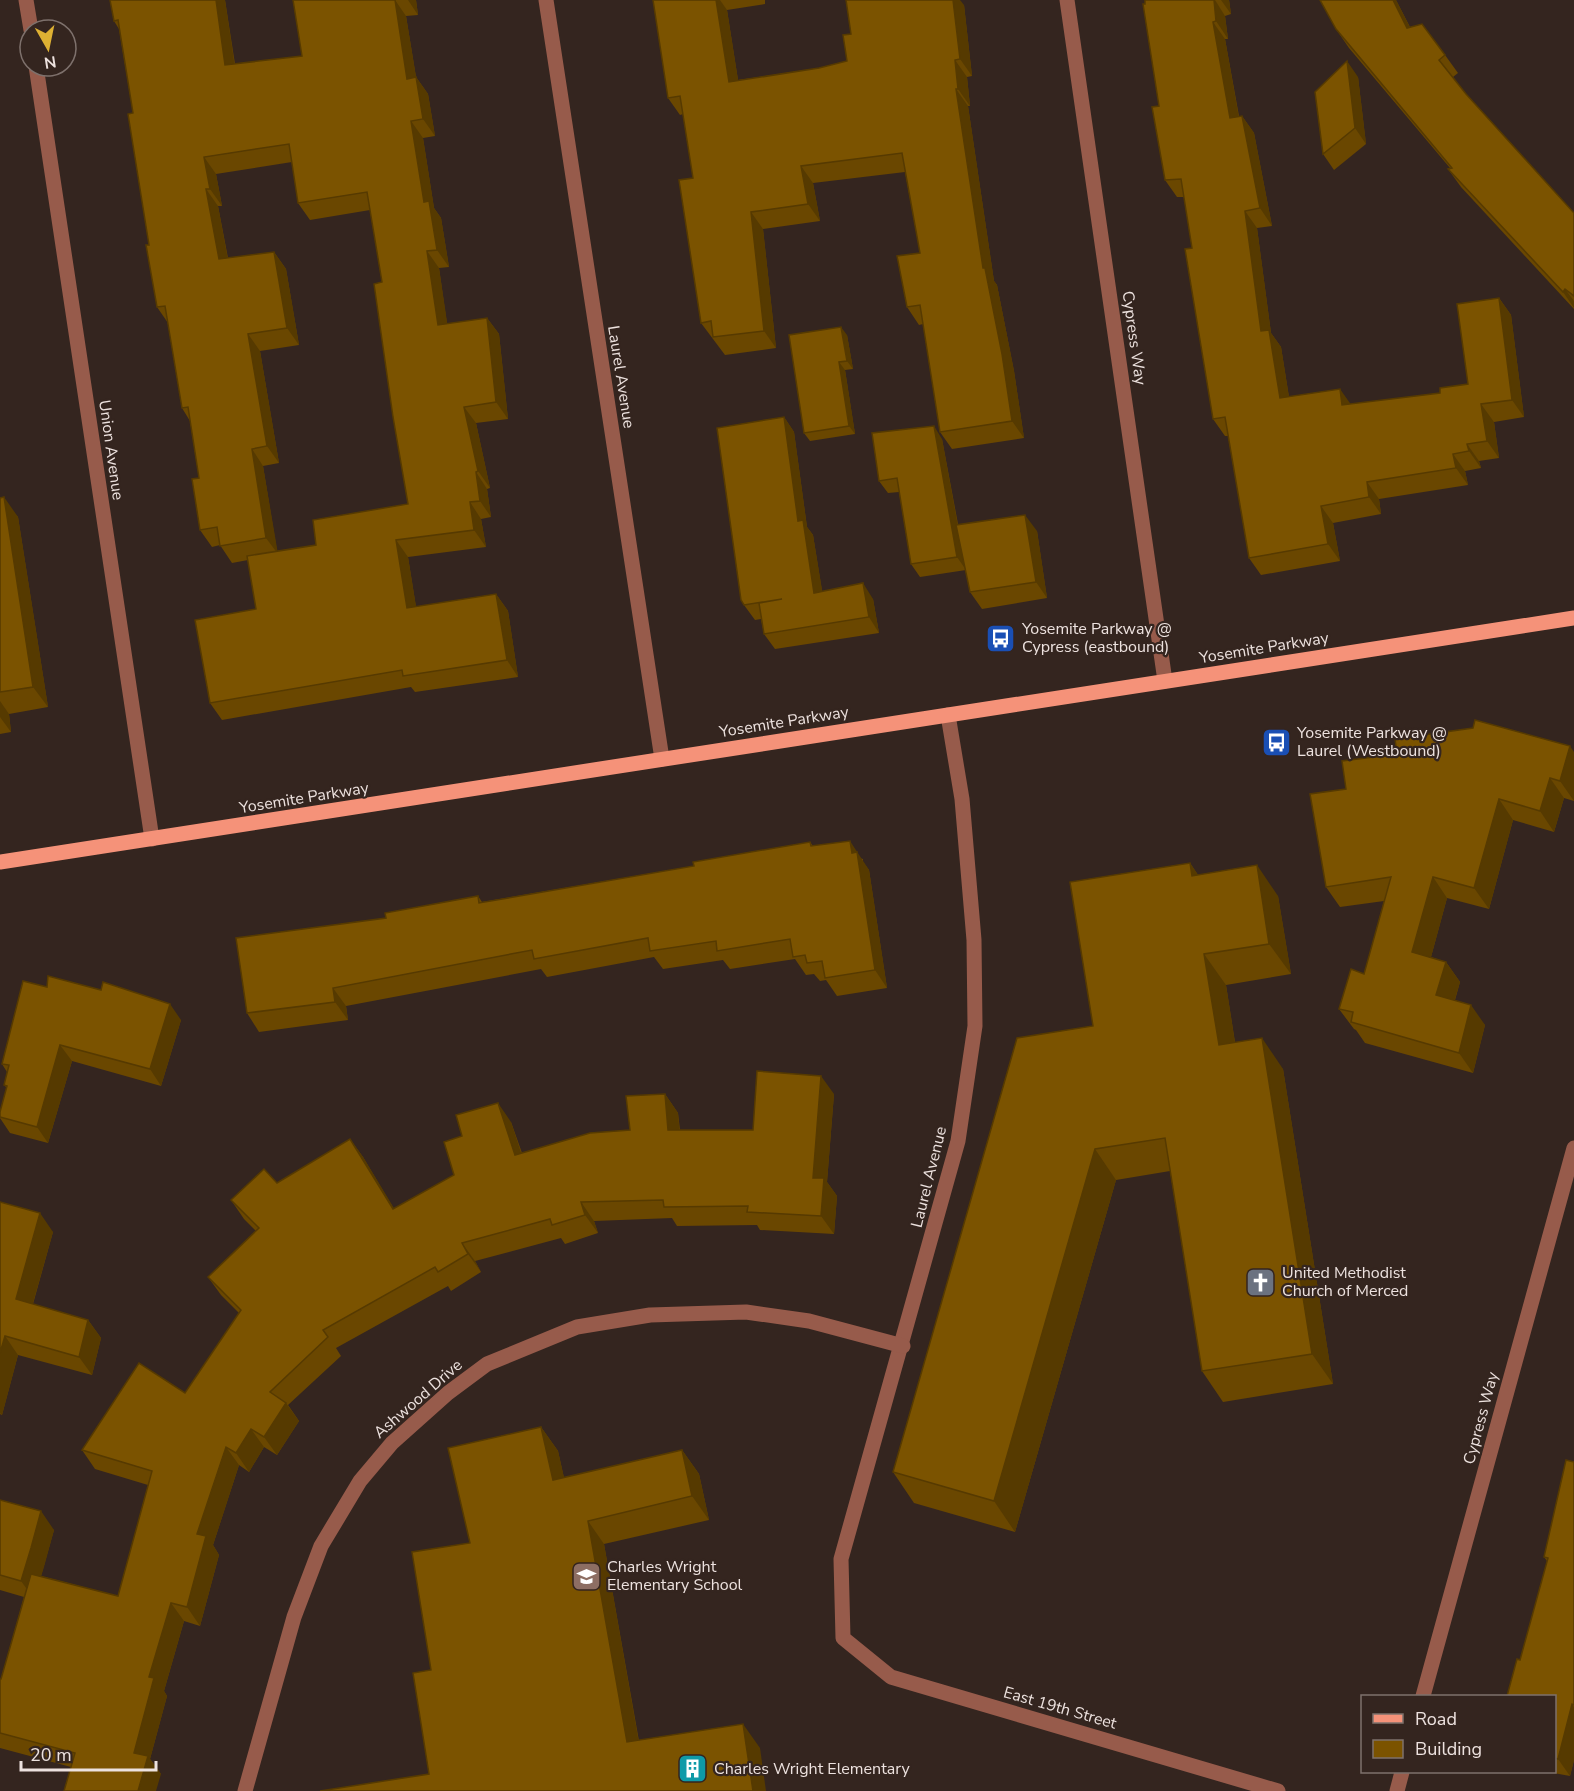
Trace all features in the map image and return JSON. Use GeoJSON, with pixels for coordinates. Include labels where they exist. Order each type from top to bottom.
{"type":"FeatureCollection","features":[{"type":"Feature","properties":{"kind":"main road","name":"Yosemite Parkway"},"geometry":{"type":"LineString","coordinates":[[0,862],[1574,618]]}},
{"type":"Feature","properties":{"kind":"street"},"geometry":{"type":"LineString","coordinates":[[26,0],[29,18]]}},
{"type":"Feature","properties":{"kind":"street","name":"Laurel Avenue"},"geometry":{"type":"LineString","coordinates":[[546,0],[662,759]]}},
{"type":"Feature","properties":{"kind":"street","name":"Cypress Way"},"geometry":{"type":"LineString","coordinates":[[1066,0],[1165,681]]}},
{"type":"Feature","properties":{"kind":"street","name":"Union Avenue"},"geometry":{"type":"LineString","coordinates":[[38,78],[152,839]]}},
{"type":"Feature","properties":{"kind":"street","name":"Laurel Avenue"},"geometry":{"type":"LineString","coordinates":[[843,1638],[841,1559],[903,1346],[958,1141],[975,1026],[974,939],[962,799],[948,715]]}},
{"type":"Feature","properties":{"kind":"street","name":"Cypress Way"},"geometry":{"type":"LineString","coordinates":[[1423,1695],[1574,1148]]}},
{"type":"Feature","properties":{"kind":"street","name":"Ashwood Drive"},"geometry":{"type":"LineString","coordinates":[[245,1791],[294,1617],[321,1546],[360,1482],[392,1443],[448,1392],[487,1364],[577,1327],[650,1315],[746,1312],[809,1321],[903,1346]]}},
{"type":"Feature","properties":{"kind":"street","name":"East 19th Street"},"geometry":{"type":"LineString","coordinates":[[843,1638],[891,1677],[1278,1791]]}},
{"type":"Feature","properties":{"kind":"street"},"geometry":{"type":"LineString","coordinates":[[1397,1791],[1402,1773]]}},
{"type":"Feature","properties":{"kind":"building"},"geometry":{"type":"Polygon","coordinates":[[[110,0],[216,0],[225,65],[302,56],[293,0],[395,0],[407,79],[416,77],[423,119],[411,121],[424,202],[429,201],[437,250],[427,251],[438,325],[487,318],[496,402],[464,407],[478,471],[476,472],[480,501],[470,502],[474,530],[396,540],[407,608],[496,594],[507,660],[403,676],[402,670],[210,703],[195,620],[256,609],[247,556],[316,545],[313,520],[408,504],[374,284],[382,282],[367,192],[298,203],[289,144],[204,157],[210,189],[206,189],[219,259],[274,252],[287,328],[248,334],[267,446],[252,449],[266,538],[220,546],[217,527],[200,530],[192,479],[199,478],[188,407],[182,408],[165,306],[157,307],[128,114],[133,113],[118,20],[114,21],[110,0]]]}},
{"type":"Feature","properties":{"kind":"building"},"geometry":{"type":"Polygon","coordinates":[[[653,0],[716,0],[729,82],[819,68],[847,61],[843,35],[851,34],[846,0],[953,0],[960,59],[955,60],[958,89],[956,89],[983,268],[985,268],[1002,354],[1012,421],[940,432],[920,305],[907,307],[897,256],[920,253],[902,153],[801,166],[808,204],[751,212],[764,331],[713,337],[711,321],[701,323],[679,180],[693,178],[680,96],[668,98],[653,0]]]}},
{"type":"Feature","properties":{"kind":"building"},"geometry":{"type":"Polygon","coordinates":[[[1145,0],[1214,0],[1216,21],[1213,22],[1230,118],[1242,116],[1260,208],[1245,211],[1261,331],[1269,330],[1280,398],[1340,389],[1342,405],[1440,393],[1440,388],[1468,384],[1457,304],[1499,298],[1512,400],[1481,404],[1487,441],[1467,444],[1469,451],[1453,454],[1456,468],[1367,482],[1369,497],[1321,506],[1328,544],[1249,558],[1225,417],[1213,419],[1185,249],[1192,248],[1181,179],[1165,180],[1152,107],[1159,106],[1143,4],[1145,0]]]}},
{"type":"Feature","properties":{"kind":"building"},"geometry":{"type":"Polygon","coordinates":[[[1320,0],[1393,0],[1407,28],[1422,24],[1445,55],[1439,60],[1466,94],[1574,213],[1574,296],[1565,289],[1563,292],[1448,169],[1452,168],[1336,29],[1320,0]]]}},
{"type":"Feature","properties":{"kind":"building"},"geometry":{"type":"Polygon","coordinates":[[[1347,61],[1355,128],[1323,154],[1315,92],[1347,61]]]}},
{"type":"Feature","properties":{"kind":"building"},"geometry":{"type":"Polygon","coordinates":[[[841,327],[847,361],[839,362],[849,426],[804,433],[789,335],[841,327]]]}},
{"type":"Feature","properties":{"kind":"building"},"geometry":{"type":"Polygon","coordinates":[[[784,417],[798,521],[803,520],[814,593],[863,583],[869,617],[764,634],[759,603],[782,599],[744,605],[741,600],[717,428],[784,417]]]}},
{"type":"Feature","properties":{"kind":"building"},"geometry":{"type":"Polygon","coordinates":[[[934,426],[957,557],[911,564],[897,478],[879,481],[872,433],[934,426]]]}},
{"type":"Feature","properties":{"kind":"building"},"geometry":{"type":"Polygon","coordinates":[[[4,497],[33,687],[0,692],[0,498],[4,497]]]}},
{"type":"Feature","properties":{"kind":"building"},"geometry":{"type":"Polygon","coordinates":[[[1025,515],[1036,582],[970,592],[956,525],[1025,515]]]}},
{"type":"Feature","properties":{"kind":"building"},"geometry":{"type":"Polygon","coordinates":[[[1475,720],[1570,746],[1560,781],[1550,778],[1540,811],[1499,799],[1474,888],[1433,877],[1412,952],[1446,962],[1436,995],[1471,1005],[1459,1053],[1351,1022],[1353,1012],[1339,1009],[1351,969],[1364,974],[1391,877],[1326,887],[1310,794],[1346,789],[1342,761],[1397,754],[1395,739],[1473,728],[1475,720]]]}},
{"type":"Feature","properties":{"kind":"building"},"geometry":{"type":"Polygon","coordinates":[[[850,841],[852,853],[857,852],[875,970],[825,978],[822,961],[807,963],[805,955],[793,957],[790,939],[717,951],[716,941],[650,951],[648,938],[534,959],[532,950],[333,988],[335,1002],[247,1013],[236,938],[386,918],[385,913],[478,896],[479,903],[694,866],[693,862],[810,842],[811,846],[850,841]]]}},
{"type":"Feature","properties":{"kind":"building","name":"United Methodist Church of Merced"},"geometry":{"type":"Polygon","coordinates":[[[1190,863],[1192,876],[1257,865],[1269,944],[1204,954],[1219,1045],[1262,1038],[1312,1354],[1202,1371],[1165,1138],[1095,1149],[994,1501],[893,1472],[1017,1038],[1093,1026],[1070,882],[1190,863]]]}},
{"type":"Feature","properties":{"kind":"building"},"geometry":{"type":"Polygon","coordinates":[[[48,976],[101,990],[103,982],[170,1004],[150,1069],[60,1045],[37,1127],[0,1117],[9,1065],[2,1064],[23,981],[47,987],[48,976]]]}},
{"type":"Feature","properties":{"kind":"building"},"geometry":{"type":"Polygon","coordinates":[[[757,1071],[821,1076],[813,1178],[824,1178],[821,1216],[747,1212],[748,1206],[664,1207],[663,1200],[581,1202],[585,1215],[552,1225],[550,1219],[462,1243],[468,1254],[438,1272],[435,1267],[323,1330],[328,1337],[270,1392],[286,1403],[264,1437],[251,1429],[236,1453],[226,1447],[197,1534],[206,1536],[187,1607],[171,1603],[149,1677],[154,1678],[134,1753],[148,1756],[138,1791],[64,1791],[75,1753],[0,1733],[0,1679],[31,1574],[118,1596],[152,1471],[82,1450],[139,1363],[185,1393],[241,1310],[208,1277],[259,1228],[231,1200],[264,1169],[277,1183],[350,1139],[393,1209],[454,1175],[444,1142],[462,1136],[456,1115],[498,1103],[515,1155],[590,1133],[630,1130],[626,1096],[665,1094],[668,1130],[753,1130],[757,1071]]]}},
{"type":"Feature","properties":{"kind":"building"},"geometry":{"type":"Polygon","coordinates":[[[0,1202],[40,1213],[16,1299],[88,1320],[79,1357],[5,1336],[0,1353],[0,1202]]]}},
{"type":"Feature","properties":{"kind":"building"},"geometry":{"type":"Polygon","coordinates":[[[541,1427],[553,1480],[682,1450],[692,1496],[588,1521],[627,1742],[743,1724],[753,1791],[320,1791],[429,1774],[413,1673],[431,1670],[412,1552],[470,1543],[448,1448],[541,1427]]]}},
{"type":"Feature","properties":{"kind":"building"},"geometry":{"type":"Polygon","coordinates":[[[1566,1460],[1574,1462],[1574,1705],[1572,1704],[1558,1759],[1556,1758],[1556,1695],[1507,1695],[1517,1659],[1520,1660],[1548,1558],[1544,1557],[1566,1460]]]}},
{"type":"Feature","properties":{"kind":"building"},"geometry":{"type":"Polygon","coordinates":[[[0,1500],[41,1511],[21,1581],[0,1575],[0,1500]]]}},
{"type":"Feature","properties":{"kind":"place","name":"Yosemite Parkway @ Cypress (eastbound)"},"geometry":{"type":"Point","coordinates":[1001,638]}},
{"type":"Feature","properties":{"kind":"place","name":"Yosemite Parkway @ Laurel (Westbound)"},"geometry":{"type":"Point","coordinates":[1276,742]}},
{"type":"Feature","properties":{"kind":"place","name":"United Methodist Church of Merced"},"geometry":{"type":"Point","coordinates":[1261,1282]}},
{"type":"Feature","properties":{"kind":"place","name":"Charles Wright Elementary School"},"geometry":{"type":"Point","coordinates":[586,1576]}},
{"type":"Feature","properties":{"kind":"place","name":"Charles Wright Elementary"},"geometry":{"type":"Point","coordinates":[693,1769]}}]}
